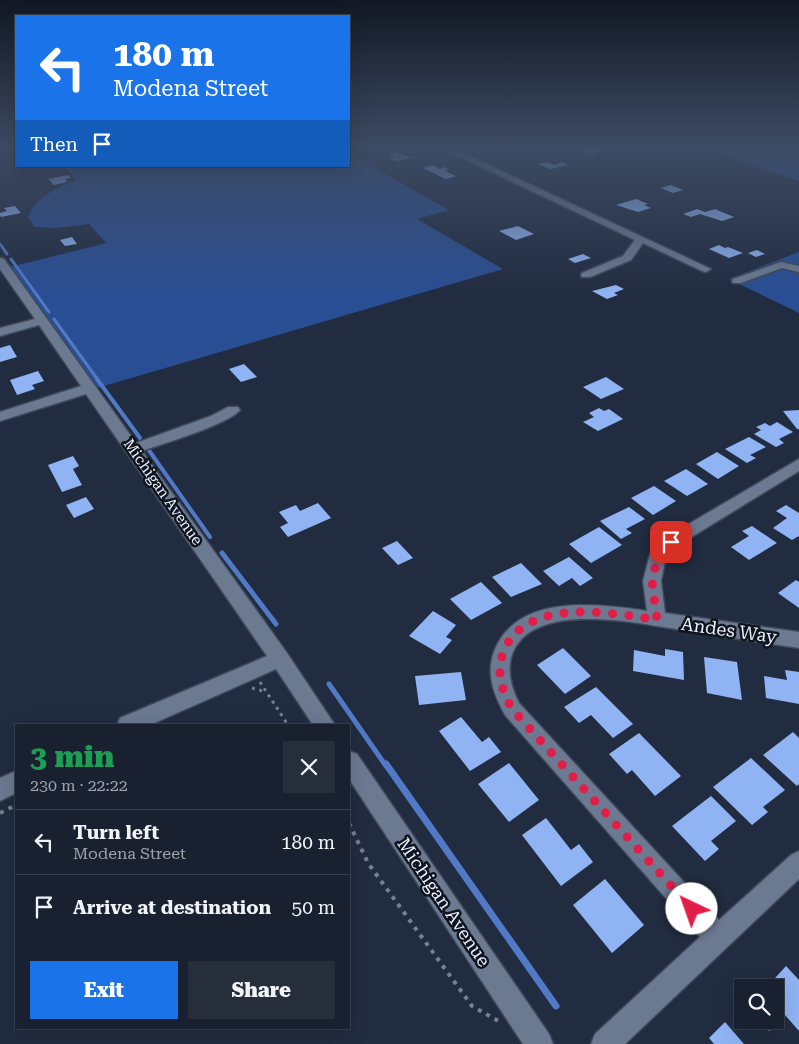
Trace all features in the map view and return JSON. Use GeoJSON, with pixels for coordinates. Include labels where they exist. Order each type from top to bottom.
{"type":"FeatureCollection","features":[{"type":"Feature","properties":{"kind":"street"},"geometry":{"type":"LineString","coordinates":[[548,196],[706,269]]}},
{"type":"Feature","properties":{"kind":"street"},"geometry":{"type":"LineString","coordinates":[[586,275],[627,258],[642,239]]}},
{"type":"Feature","properties":{"kind":"street","name":"Michigan Avenue"},"geometry":{"type":"LineString","coordinates":[[1,265],[43,320],[324,724]]}},
{"type":"Feature","properties":{"kind":"street"},"geometry":{"type":"LineString","coordinates":[[738,282],[781,265],[799,269]]}},
{"type":"Feature","properties":{"kind":"street"},"geometry":{"type":"LineString","coordinates":[[0,332],[43,320]]}},
{"type":"Feature","properties":{"kind":"street"},"geometry":{"type":"LineString","coordinates":[[0,417],[90,388]]}},
{"type":"Feature","properties":{"kind":"street"},"geometry":{"type":"LineString","coordinates":[[133,449],[216,419],[233,410]]}},
{"type":"Feature","properties":{"kind":"street"},"geometry":{"type":"LineString","coordinates":[[657,620],[652,581],[658,554],[671,542],[799,464]]}},
{"type":"Feature","properties":{"kind":"street","name":"Andes Way"},"geometry":{"type":"LineString","coordinates":[[718,938],[522,722],[508,702],[500,681],[499,668],[501,656],[508,643],[524,626],[536,620],[565,613],[614,613],[799,640]]}},
{"type":"Feature","properties":{"kind":"street"},"geometry":{"type":"LineString","coordinates":[[129,724],[280,659]]}},
{"type":"Feature","properties":{"kind":"street","name":"Michigan Avenue"},"geometry":{"type":"LineString","coordinates":[[350,762],[539,1044]]}},
{"type":"Feature","properties":{"kind":"street"},"geometry":{"type":"LineString","coordinates":[[0,790],[15,782]]}},
{"type":"Feature","properties":{"kind":"street"},"geometry":{"type":"LineString","coordinates":[[606,1044],[799,863]]}},
{"type":"Feature","properties":{"kind":"path"},"geometry":{"type":"LineString","coordinates":[[0,813],[15,806]]}},
{"type":"Feature","properties":{"kind":"path"},"geometry":{"type":"LineString","coordinates":[[350,825],[368,863],[472,1006],[501,1022],[506,1030]]}},
{"type":"Feature","properties":{"kind":"shaded area"},"geometry":{"type":"Polygon","coordinates":[[[46,196],[424,196],[449,210],[417,219],[503,269],[97,388],[10,267],[106,243],[89,224],[56,228],[35,227],[28,217],[31,210],[46,196]]]}},
{"type":"Feature","properties":{"kind":"shaded area"},"geometry":{"type":"Polygon","coordinates":[[[799,252],[799,313],[729,279],[799,252]]]}},
{"type":"Feature","properties":{"kind":"building"},"geometry":{"type":"Polygon","coordinates":[[[636,199],[648,204],[644,205],[651,208],[638,212],[616,205],[636,199]]]}},
{"type":"Feature","properties":{"kind":"building"},"geometry":{"type":"Polygon","coordinates":[[[15,206],[21,213],[1,217],[0,213],[7,211],[4,208],[15,206]]]}},
{"type":"Feature","properties":{"kind":"building"},"geometry":{"type":"Polygon","coordinates":[[[697,209],[705,212],[715,209],[734,217],[722,221],[700,214],[691,217],[683,214],[697,209]]]}},
{"type":"Feature","properties":{"kind":"building"},"geometry":{"type":"Polygon","coordinates":[[[518,226],[534,234],[516,240],[499,231],[518,226]]]}},
{"type":"Feature","properties":{"kind":"building"},"geometry":{"type":"Polygon","coordinates":[[[72,237],[77,244],[65,246],[60,240],[72,237]]]}},
{"type":"Feature","properties":{"kind":"building"},"geometry":{"type":"Polygon","coordinates":[[[719,245],[743,253],[729,258],[709,249],[719,245]]]}},
{"type":"Feature","properties":{"kind":"building"},"geometry":{"type":"Polygon","coordinates":[[[757,250],[765,254],[756,257],[748,253],[757,250]]]}},
{"type":"Feature","properties":{"kind":"building"},"geometry":{"type":"Polygon","coordinates":[[[583,254],[591,258],[575,263],[568,259],[583,254]]]}},
{"type":"Feature","properties":{"kind":"building"},"geometry":{"type":"Polygon","coordinates":[[[616,285],[624,289],[614,293],[618,295],[607,299],[592,291],[616,285]]]}},
{"type":"Feature","properties":{"kind":"building"},"geometry":{"type":"Polygon","coordinates":[[[10,345],[17,357],[0,362],[0,348],[10,345]]]}},
{"type":"Feature","properties":{"kind":"building"},"geometry":{"type":"Polygon","coordinates":[[[244,364],[257,377],[241,382],[229,369],[244,364]]]}},
{"type":"Feature","properties":{"kind":"building"},"geometry":{"type":"Polygon","coordinates":[[[38,371],[44,381],[32,385],[35,389],[17,395],[10,380],[38,371]]]}},
{"type":"Feature","properties":{"kind":"building"},"geometry":{"type":"Polygon","coordinates":[[[606,377],[624,389],[601,399],[583,387],[606,377]]]}},
{"type":"Feature","properties":{"kind":"building"},"geometry":{"type":"Polygon","coordinates":[[[599,408],[604,411],[609,409],[623,419],[598,431],[583,422],[594,417],[589,413],[599,408]]]}},
{"type":"Feature","properties":{"kind":"building"},"geometry":{"type":"Polygon","coordinates":[[[799,410],[799,429],[797,429],[783,411],[799,410]]]}},
{"type":"Feature","properties":{"kind":"building"},"geometry":{"type":"Polygon","coordinates":[[[777,422],[793,432],[779,439],[784,443],[776,447],[754,434],[761,430],[756,427],[765,423],[770,426],[777,422]]]}},
{"type":"Feature","properties":{"kind":"building"},"geometry":{"type":"Polygon","coordinates":[[[749,437],[766,447],[750,455],[756,458],[747,463],[725,449],[749,437]]]}},
{"type":"Feature","properties":{"kind":"building"},"geometry":{"type":"Polygon","coordinates":[[[717,452],[739,466],[718,479],[696,464],[717,452]]]}},
{"type":"Feature","properties":{"kind":"building"},"geometry":{"type":"Polygon","coordinates":[[[73,456],[79,466],[73,469],[82,485],[62,492],[48,465],[73,456]]]}},
{"type":"Feature","properties":{"kind":"building"},"geometry":{"type":"Polygon","coordinates":[[[686,469],[708,484],[687,496],[664,481],[686,469]]]}},
{"type":"Feature","properties":{"kind":"building"},"geometry":{"type":"Polygon","coordinates":[[[654,486],[676,501],[653,515],[631,498],[654,486]]]}},
{"type":"Feature","properties":{"kind":"building"},"geometry":{"type":"Polygon","coordinates":[[[86,497],[94,509],[74,518],[66,505],[86,497]]]}},
{"type":"Feature","properties":{"kind":"building"},"geometry":{"type":"Polygon","coordinates":[[[318,503],[331,518],[288,537],[280,527],[288,523],[279,512],[296,505],[300,511],[318,503]]]}},
{"type":"Feature","properties":{"kind":"building"},"geometry":{"type":"Polygon","coordinates":[[[786,505],[799,513],[799,536],[792,540],[773,528],[787,518],[776,511],[786,505]]]}},
{"type":"Feature","properties":{"kind":"building"},"geometry":{"type":"Polygon","coordinates":[[[629,507],[645,519],[626,529],[632,533],[621,539],[600,521],[629,507]]]}},
{"type":"Feature","properties":{"kind":"building"},"geometry":{"type":"Polygon","coordinates":[[[752,526],[777,543],[749,560],[731,547],[749,536],[742,531],[752,526]]]}},
{"type":"Feature","properties":{"kind":"building"},"geometry":{"type":"Polygon","coordinates":[[[599,527],[622,545],[591,563],[569,544],[599,527]]]}},
{"type":"Feature","properties":{"kind":"building"},"geometry":{"type":"Polygon","coordinates":[[[397,541],[413,558],[398,565],[382,548],[397,541]]]}},
{"type":"Feature","properties":{"kind":"building"},"geometry":{"type":"Polygon","coordinates":[[[569,557],[593,578],[580,586],[572,578],[559,586],[543,571],[569,557]]]}},
{"type":"Feature","properties":{"kind":"building"},"geometry":{"type":"Polygon","coordinates":[[[521,563],[542,584],[511,597],[492,577],[521,563]]]}},
{"type":"Feature","properties":{"kind":"building"},"geometry":{"type":"Polygon","coordinates":[[[796,580],[799,582],[799,608],[778,593],[796,580]]]}},
{"type":"Feature","properties":{"kind":"building"},"geometry":{"type":"Polygon","coordinates":[[[481,582],[502,603],[471,620],[450,599],[481,582]]]}},
{"type":"Feature","properties":{"kind":"building"},"geometry":{"type":"Polygon","coordinates":[[[433,611],[456,625],[446,637],[452,640],[440,654],[409,636],[433,611]]]}},
{"type":"Feature","properties":{"kind":"building"},"geometry":{"type":"Polygon","coordinates":[[[563,648],[591,676],[565,694],[537,665],[563,648]]]}},
{"type":"Feature","properties":{"kind":"building"},"geometry":{"type":"Polygon","coordinates":[[[665,649],[683,652],[684,680],[633,671],[634,650],[665,656],[665,649]]]}},
{"type":"Feature","properties":{"kind":"building"},"geometry":{"type":"Polygon","coordinates":[[[704,657],[737,662],[742,700],[707,693],[704,657]]]}},
{"type":"Feature","properties":{"kind":"building"},"geometry":{"type":"Polygon","coordinates":[[[785,670],[799,672],[799,704],[766,698],[764,676],[787,680],[785,670]]]}},
{"type":"Feature","properties":{"kind":"building"},"geometry":{"type":"Polygon","coordinates":[[[461,672],[466,700],[419,705],[415,676],[461,672]]]}},
{"type":"Feature","properties":{"kind":"building"},"geometry":{"type":"Polygon","coordinates":[[[596,687],[633,724],[613,738],[591,715],[579,723],[564,707],[596,687]]]}},
{"type":"Feature","properties":{"kind":"building"},"geometry":{"type":"Polygon","coordinates":[[[461,717],[482,742],[489,737],[501,752],[470,771],[439,731],[461,717]]]}},
{"type":"Feature","properties":{"kind":"building"},"geometry":{"type":"Polygon","coordinates":[[[793,732],[799,738],[799,784],[797,786],[763,755],[793,732]]]}},
{"type":"Feature","properties":{"kind":"building"},"geometry":{"type":"Polygon","coordinates":[[[639,733],[681,776],[655,796],[632,770],[627,774],[609,754],[639,733]]]}},
{"type":"Feature","properties":{"kind":"building"},"geometry":{"type":"Polygon","coordinates":[[[751,758],[785,790],[763,807],[768,812],[752,825],[713,787],[751,758]]]}},
{"type":"Feature","properties":{"kind":"building"},"geometry":{"type":"Polygon","coordinates":[[[509,763],[539,800],[509,822],[478,784],[509,763]]]}},
{"type":"Feature","properties":{"kind":"building"},"geometry":{"type":"Polygon","coordinates":[[[711,796],[736,821],[711,841],[719,849],[705,861],[672,826],[711,796]]]}},
{"type":"Feature","properties":{"kind":"building"},"geometry":{"type":"Polygon","coordinates":[[[546,818],[571,850],[579,844],[593,862],[561,886],[522,835],[546,818]]]}},
{"type":"Feature","properties":{"kind":"building"},"geometry":{"type":"Polygon","coordinates":[[[605,879],[644,925],[612,953],[573,905],[605,879]]]}},
{"type":"Feature","properties":{"kind":"building"},"geometry":{"type":"Polygon","coordinates":[[[786,966],[799,980],[799,1031],[784,1016],[784,979],[774,979],[786,966]]]}},
{"type":"Feature","properties":{"kind":"building"},"geometry":{"type":"Polygon","coordinates":[[[725,1022],[744,1044],[714,1044],[709,1038],[725,1022]]]}},
{"type":"Feature","properties":{"kind":"waterway"},"geometry":{"type":"LineString","coordinates":[[0,244],[4,249]]}},
{"type":"Feature","properties":{"kind":"waterway"},"geometry":{"type":"LineString","coordinates":[[3,248],[7,254]]}},
{"type":"Feature","properties":{"kind":"waterway"},"geometry":{"type":"LineString","coordinates":[[11,259],[49,312]]}},
{"type":"Feature","properties":{"kind":"waterway"},"geometry":{"type":"LineString","coordinates":[[54,319],[98,380]]}},
{"type":"Feature","properties":{"kind":"waterway"},"geometry":{"type":"LineString","coordinates":[[97,379],[140,438]]}},
{"type":"Feature","properties":{"kind":"waterway"},"geometry":{"type":"LineString","coordinates":[[148,449],[210,537]]}},
{"type":"Feature","properties":{"kind":"waterway"},"geometry":{"type":"LineString","coordinates":[[222,553],[276,624]]}},
{"type":"Feature","properties":{"kind":"waterway"},"geometry":{"type":"LineString","coordinates":[[329,684],[386,766]]}},
{"type":"Feature","properties":{"kind":"waterway"},"geometry":{"type":"LineString","coordinates":[[386,764],[556,1006]]}},
{"type":"Feature","properties":{"kind":"route"},"geometry":{"type":"LineString","coordinates":[[671,542],[658,554],[652,581],[657,620],[614,613],[565,613],[548,616],[524,626],[516,632],[501,656],[499,668],[504,695],[522,722],[692,909]]}}]}
